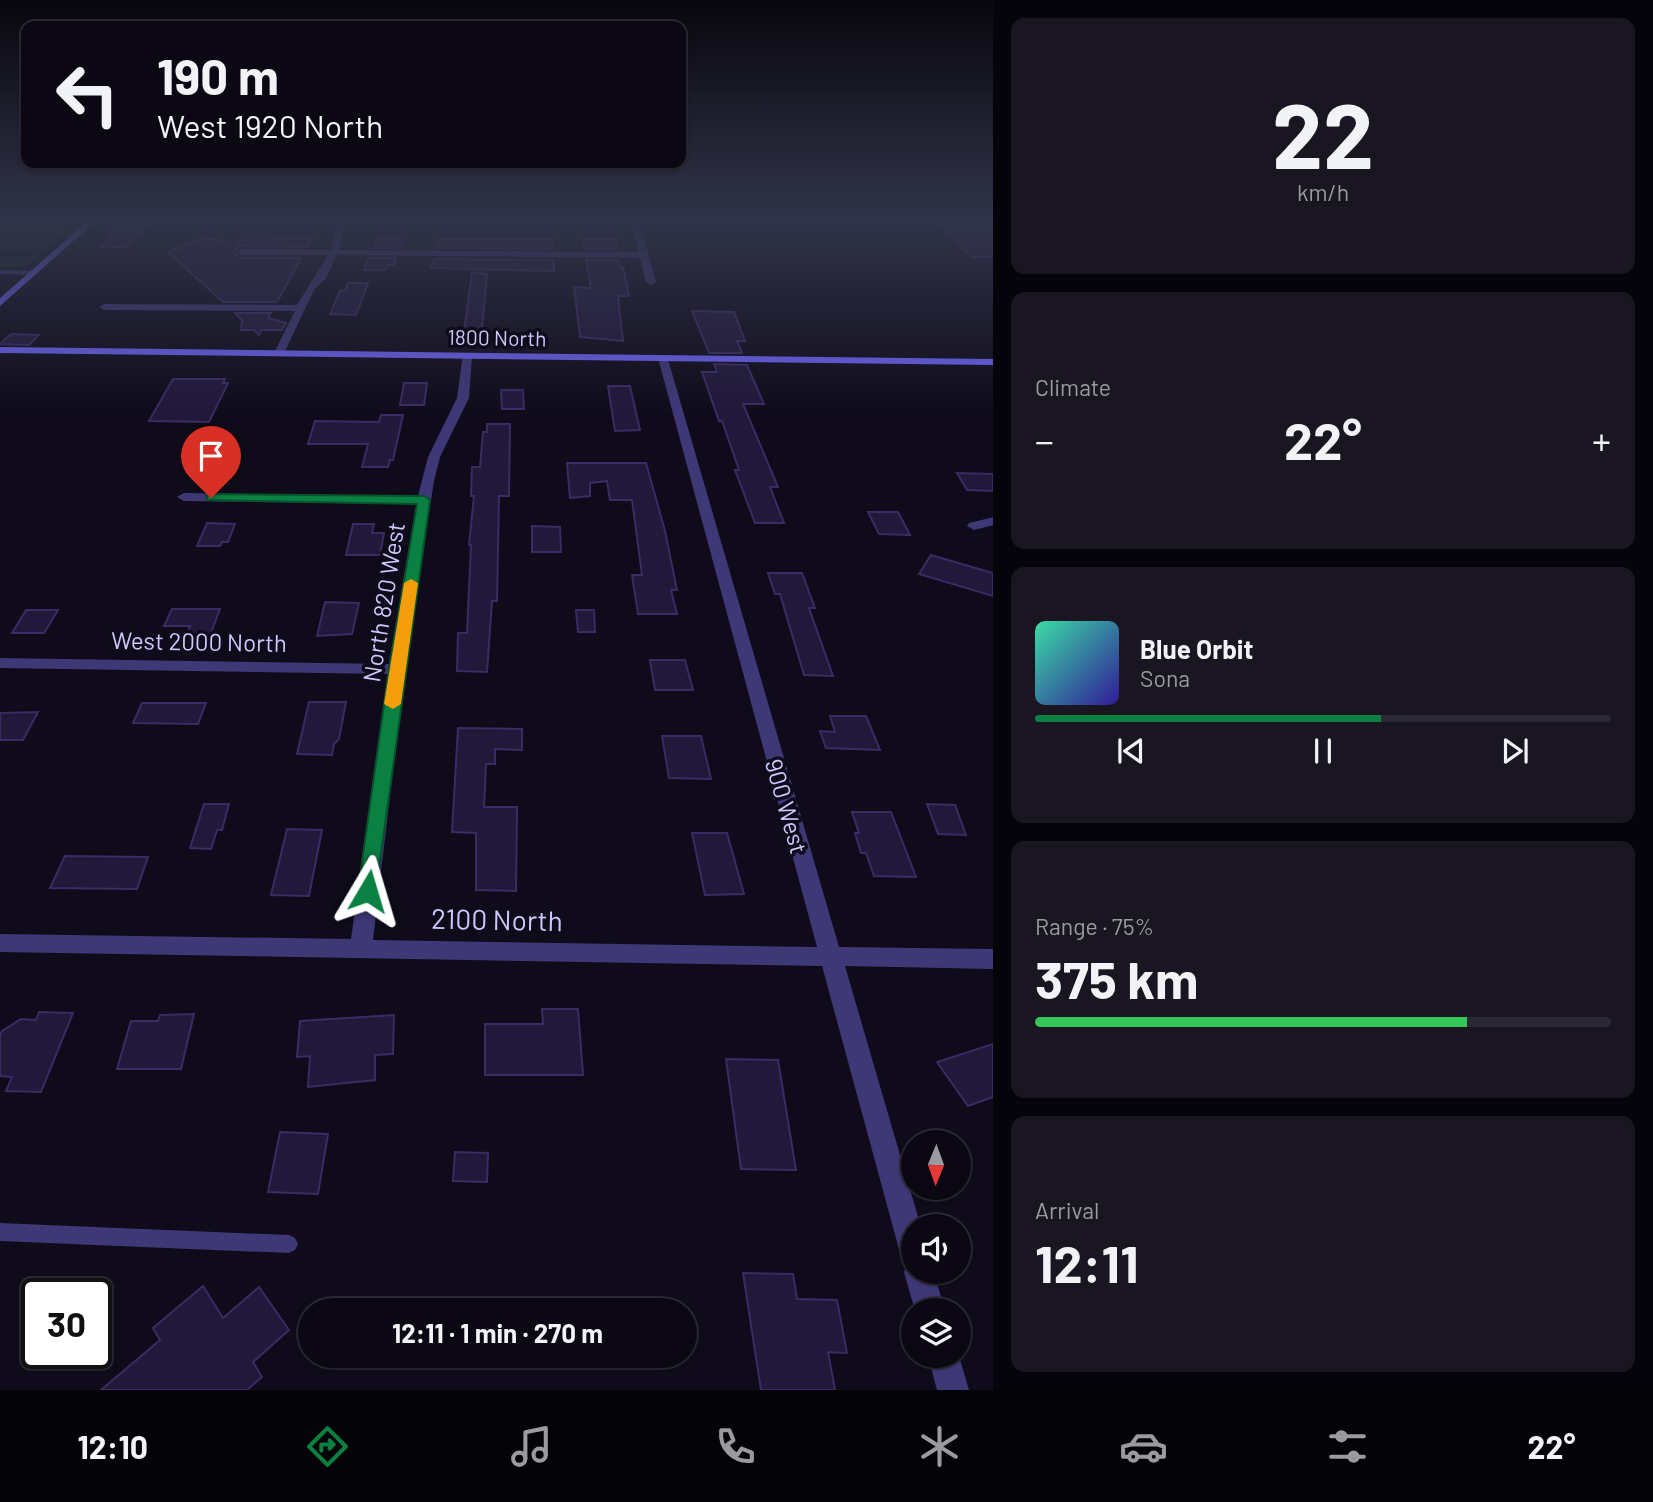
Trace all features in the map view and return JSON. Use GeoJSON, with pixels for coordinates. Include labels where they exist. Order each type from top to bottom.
{"type":"FeatureCollection","features":[{"type":"Feature","properties":{"kind":"street"},"geometry":{"type":"LineString","coordinates":[[0,303],[20,285]]}},
{"type":"Feature","properties":{"kind":"street"},"geometry":{"type":"LineString","coordinates":[[279,354],[300,308],[314,285]]}},
{"type":"Feature","properties":{"kind":"street"},"geometry":{"type":"LineString","coordinates":[[104,307],[300,308]]}},
{"type":"Feature","properties":{"kind":"street","name":"1800 North"},"geometry":{"type":"LineString","coordinates":[[0,350],[993,362]]}},
{"type":"Feature","properties":{"kind":"street","name":"North 820 West"},"geometry":{"type":"LineString","coordinates":[[361,947],[397,669],[424,500],[434,457],[463,398],[467,356]]}},
{"type":"Feature","properties":{"kind":"street","name":"900 West"},"geometry":{"type":"LineString","coordinates":[[663,358],[828,955],[903,1214]]}},
{"type":"Feature","properties":{"kind":"street"},"geometry":{"type":"LineString","coordinates":[[184,497],[424,500]]}},
{"type":"Feature","properties":{"kind":"street"},"geometry":{"type":"LineString","coordinates":[[974,526],[993,521]]}},
{"type":"Feature","properties":{"kind":"street","name":"West 2000 North"},"geometry":{"type":"LineString","coordinates":[[0,663],[397,669]]}},
{"type":"Feature","properties":{"kind":"street","name":"2100 North"},"geometry":{"type":"LineString","coordinates":[[0,943],[993,959]]}},
{"type":"Feature","properties":{"kind":"street"},"geometry":{"type":"LineString","coordinates":[[947,1368],[953,1390]]}},
{"type":"Feature","properties":{"kind":"lane"},"geometry":{"type":"LineString","coordinates":[[0,1231],[289,1244]]}},
{"type":"Feature","properties":{"kind":"building"},"geometry":{"type":"Polygon","coordinates":[[[204,285],[286,285],[277,302],[223,302],[204,285]]]}},
{"type":"Feature","properties":{"kind":"building"},"geometry":{"type":"Polygon","coordinates":[[[347,285],[367,285],[356,315],[330,314],[340,291],[345,291],[347,285]]]}},
{"type":"Feature","properties":{"kind":"building"},"geometry":{"type":"Polygon","coordinates":[[[470,285],[486,285],[481,340],[463,340],[470,285]]]}},
{"type":"Feature","properties":{"kind":"building"},"geometry":{"type":"Polygon","coordinates":[[[590,285],[627,285],[629,296],[618,296],[623,341],[580,337],[574,287],[591,288],[590,285]]]}},
{"type":"Feature","properties":{"kind":"building"},"geometry":{"type":"Polygon","coordinates":[[[692,311],[734,312],[745,341],[737,341],[742,353],[709,353],[692,311]]]}},
{"type":"Feature","properties":{"kind":"building"},"geometry":{"type":"Polygon","coordinates":[[[235,313],[271,313],[268,318],[286,323],[282,330],[261,330],[259,335],[254,330],[241,330],[242,320],[235,313]]]}},
{"type":"Feature","properties":{"kind":"building"},"geometry":{"type":"Polygon","coordinates":[[[11,334],[39,335],[29,345],[0,344],[11,334]]]}},
{"type":"Feature","properties":{"kind":"building"},"geometry":{"type":"Polygon","coordinates":[[[714,364],[747,365],[764,404],[743,404],[778,487],[770,487],[784,523],[755,523],[735,470],[739,470],[722,421],[719,421],[702,372],[717,372],[714,364]]]}},
{"type":"Feature","properties":{"kind":"building"},"geometry":{"type":"Polygon","coordinates":[[[173,379],[225,379],[223,383],[228,383],[209,422],[149,421],[173,379]]]}},
{"type":"Feature","properties":{"kind":"building"},"geometry":{"type":"Polygon","coordinates":[[[404,383],[427,383],[424,405],[400,405],[404,383]]]}},
{"type":"Feature","properties":{"kind":"building"},"geometry":{"type":"Polygon","coordinates":[[[608,386],[630,386],[640,430],[615,431],[608,386]]]}},
{"type":"Feature","properties":{"kind":"building"},"geometry":{"type":"Polygon","coordinates":[[[501,390],[523,390],[524,409],[502,409],[501,390]]]}},
{"type":"Feature","properties":{"kind":"building"},"geometry":{"type":"Polygon","coordinates":[[[381,415],[403,415],[393,460],[390,460],[388,467],[362,467],[368,444],[308,444],[315,421],[379,422],[381,415]]]}},
{"type":"Feature","properties":{"kind":"building"},"geometry":{"type":"Polygon","coordinates":[[[487,424],[510,424],[509,496],[499,496],[497,601],[492,601],[487,672],[457,671],[458,633],[467,633],[469,545],[474,496],[471,496],[472,467],[480,467],[483,432],[487,432],[487,424]]]}},
{"type":"Feature","properties":{"kind":"building"},"geometry":{"type":"Polygon","coordinates":[[[567,463],[646,463],[665,531],[677,590],[671,590],[677,614],[638,614],[632,575],[642,575],[632,500],[610,500],[607,481],[590,483],[590,496],[570,498],[567,463]]]}},
{"type":"Feature","properties":{"kind":"building"},"geometry":{"type":"Polygon","coordinates":[[[957,473],[993,474],[993,491],[967,490],[957,473]]]}},
{"type":"Feature","properties":{"kind":"building"},"geometry":{"type":"Polygon","coordinates":[[[868,512],[898,512],[910,535],[879,534],[868,512]]]}},
{"type":"Feature","properties":{"kind":"building"},"geometry":{"type":"Polygon","coordinates":[[[207,523],[235,524],[228,542],[222,542],[220,546],[197,546],[207,523]]]}},
{"type":"Feature","properties":{"kind":"building"},"geometry":{"type":"Polygon","coordinates":[[[353,524],[374,524],[372,533],[384,533],[380,555],[346,555],[353,524]]]}},
{"type":"Feature","properties":{"kind":"building"},"geometry":{"type":"Polygon","coordinates":[[[532,526],[560,527],[561,552],[532,552],[532,526]]]}},
{"type":"Feature","properties":{"kind":"building"},"geometry":{"type":"Polygon","coordinates":[[[931,555],[993,573],[993,596],[919,574],[931,555]]]}},
{"type":"Feature","properties":{"kind":"building"},"geometry":{"type":"Polygon","coordinates":[[[768,573],[802,573],[815,608],[809,608],[833,676],[804,675],[780,594],[775,594],[768,573]]]}},
{"type":"Feature","properties":{"kind":"building"},"geometry":{"type":"Polygon","coordinates":[[[325,602],[359,603],[352,634],[317,636],[325,602]]]}},
{"type":"Feature","properties":{"kind":"building"},"geometry":{"type":"Polygon","coordinates":[[[172,609],[220,609],[209,638],[185,638],[190,626],[164,626],[172,609]]]}},
{"type":"Feature","properties":{"kind":"building"},"geometry":{"type":"Polygon","coordinates":[[[26,610],[58,610],[44,633],[12,633],[26,610]]]}},
{"type":"Feature","properties":{"kind":"building"},"geometry":{"type":"Polygon","coordinates":[[[576,610],[594,610],[595,632],[578,632],[576,610]]]}},
{"type":"Feature","properties":{"kind":"building"},"geometry":{"type":"Polygon","coordinates":[[[650,660],[685,660],[693,690],[655,690],[650,660]]]}},
{"type":"Feature","properties":{"kind":"building"},"geometry":{"type":"Polygon","coordinates":[[[309,702],[346,702],[339,739],[334,744],[332,755],[297,754],[309,702]]]}},
{"type":"Feature","properties":{"kind":"building"},"geometry":{"type":"Polygon","coordinates":[[[142,703],[206,703],[198,724],[133,723],[142,703]]]}},
{"type":"Feature","properties":{"kind":"building"},"geometry":{"type":"Polygon","coordinates":[[[38,712],[23,740],[0,740],[0,713],[38,712]]]}},
{"type":"Feature","properties":{"kind":"building"},"geometry":{"type":"Polygon","coordinates":[[[830,716],[866,716],[880,750],[826,748],[820,731],[835,732],[830,716]]]}},
{"type":"Feature","properties":{"kind":"building"},"geometry":{"type":"Polygon","coordinates":[[[458,728],[522,729],[522,750],[495,749],[495,764],[486,764],[484,807],[517,807],[516,891],[476,890],[476,833],[452,832],[458,728]]]}},
{"type":"Feature","properties":{"kind":"building"},"geometry":{"type":"Polygon","coordinates":[[[662,736],[701,736],[711,779],[669,778],[662,736]]]}},
{"type":"Feature","properties":{"kind":"building"},"geometry":{"type":"Polygon","coordinates":[[[204,804],[229,804],[222,830],[217,830],[211,849],[190,848],[204,804]]]}},
{"type":"Feature","properties":{"kind":"building"},"geometry":{"type":"Polygon","coordinates":[[[927,804],[955,805],[966,835],[938,834],[927,804]]]}},
{"type":"Feature","properties":{"kind":"building"},"geometry":{"type":"Polygon","coordinates":[[[852,812],[891,812],[916,877],[874,876],[866,853],[861,853],[855,833],[859,833],[852,812]]]}},
{"type":"Feature","properties":{"kind":"building"},"geometry":{"type":"Polygon","coordinates":[[[287,829],[322,830],[309,896],[271,895],[287,829]]]}},
{"type":"Feature","properties":{"kind":"building"},"geometry":{"type":"Polygon","coordinates":[[[692,833],[727,833],[744,894],[705,895],[692,833]]]}},
{"type":"Feature","properties":{"kind":"building"},"geometry":{"type":"Polygon","coordinates":[[[65,856],[148,857],[137,889],[50,888],[65,856]]]}},
{"type":"Feature","properties":{"kind":"building"},"geometry":{"type":"Polygon","coordinates":[[[542,1009],[578,1009],[583,1075],[485,1075],[485,1024],[543,1024],[542,1009]]]}},
{"type":"Feature","properties":{"kind":"building"},"geometry":{"type":"Polygon","coordinates":[[[39,1012],[73,1013],[41,1092],[6,1091],[12,1077],[0,1076],[0,1035],[21,1019],[36,1020],[39,1012]]]}},
{"type":"Feature","properties":{"kind":"building"},"geometry":{"type":"Polygon","coordinates":[[[194,1014],[181,1069],[117,1069],[131,1021],[158,1021],[160,1015],[194,1014]]]}},
{"type":"Feature","properties":{"kind":"building"},"geometry":{"type":"Polygon","coordinates":[[[394,1015],[393,1054],[375,1055],[375,1080],[308,1087],[310,1056],[297,1057],[300,1021],[394,1015]]]}},
{"type":"Feature","properties":{"kind":"building"},"geometry":{"type":"Polygon","coordinates":[[[993,1044],[993,1097],[968,1106],[937,1062],[993,1044]]]}},
{"type":"Feature","properties":{"kind":"building"},"geometry":{"type":"Polygon","coordinates":[[[726,1059],[778,1060],[796,1170],[741,1169],[726,1059]]]}},
{"type":"Feature","properties":{"kind":"building"},"geometry":{"type":"Polygon","coordinates":[[[280,1132],[328,1134],[318,1194],[268,1192],[280,1132]]]}},
{"type":"Feature","properties":{"kind":"building"},"geometry":{"type":"Polygon","coordinates":[[[455,1152],[488,1153],[487,1182],[453,1181],[455,1152]]]}},
{"type":"Feature","properties":{"kind":"building"},"geometry":{"type":"Polygon","coordinates":[[[743,1273],[793,1274],[797,1299],[837,1300],[847,1353],[828,1352],[835,1390],[761,1390],[743,1273]]]}},
{"type":"Feature","properties":{"kind":"building"},"geometry":{"type":"Polygon","coordinates":[[[203,1286],[223,1318],[259,1287],[289,1330],[253,1362],[262,1377],[247,1390],[101,1390],[160,1340],[153,1328],[203,1286]]]}},
{"type":"Feature","properties":{"kind":"slow traffic"},"geometry":{"type":"LineString","coordinates":[[393,704],[411,583]]}},
{"type":"Feature","properties":{"kind":"route"},"geometry":{"type":"LineString","coordinates":[[211,498],[424,500],[397,669],[368,891]]}}]}
